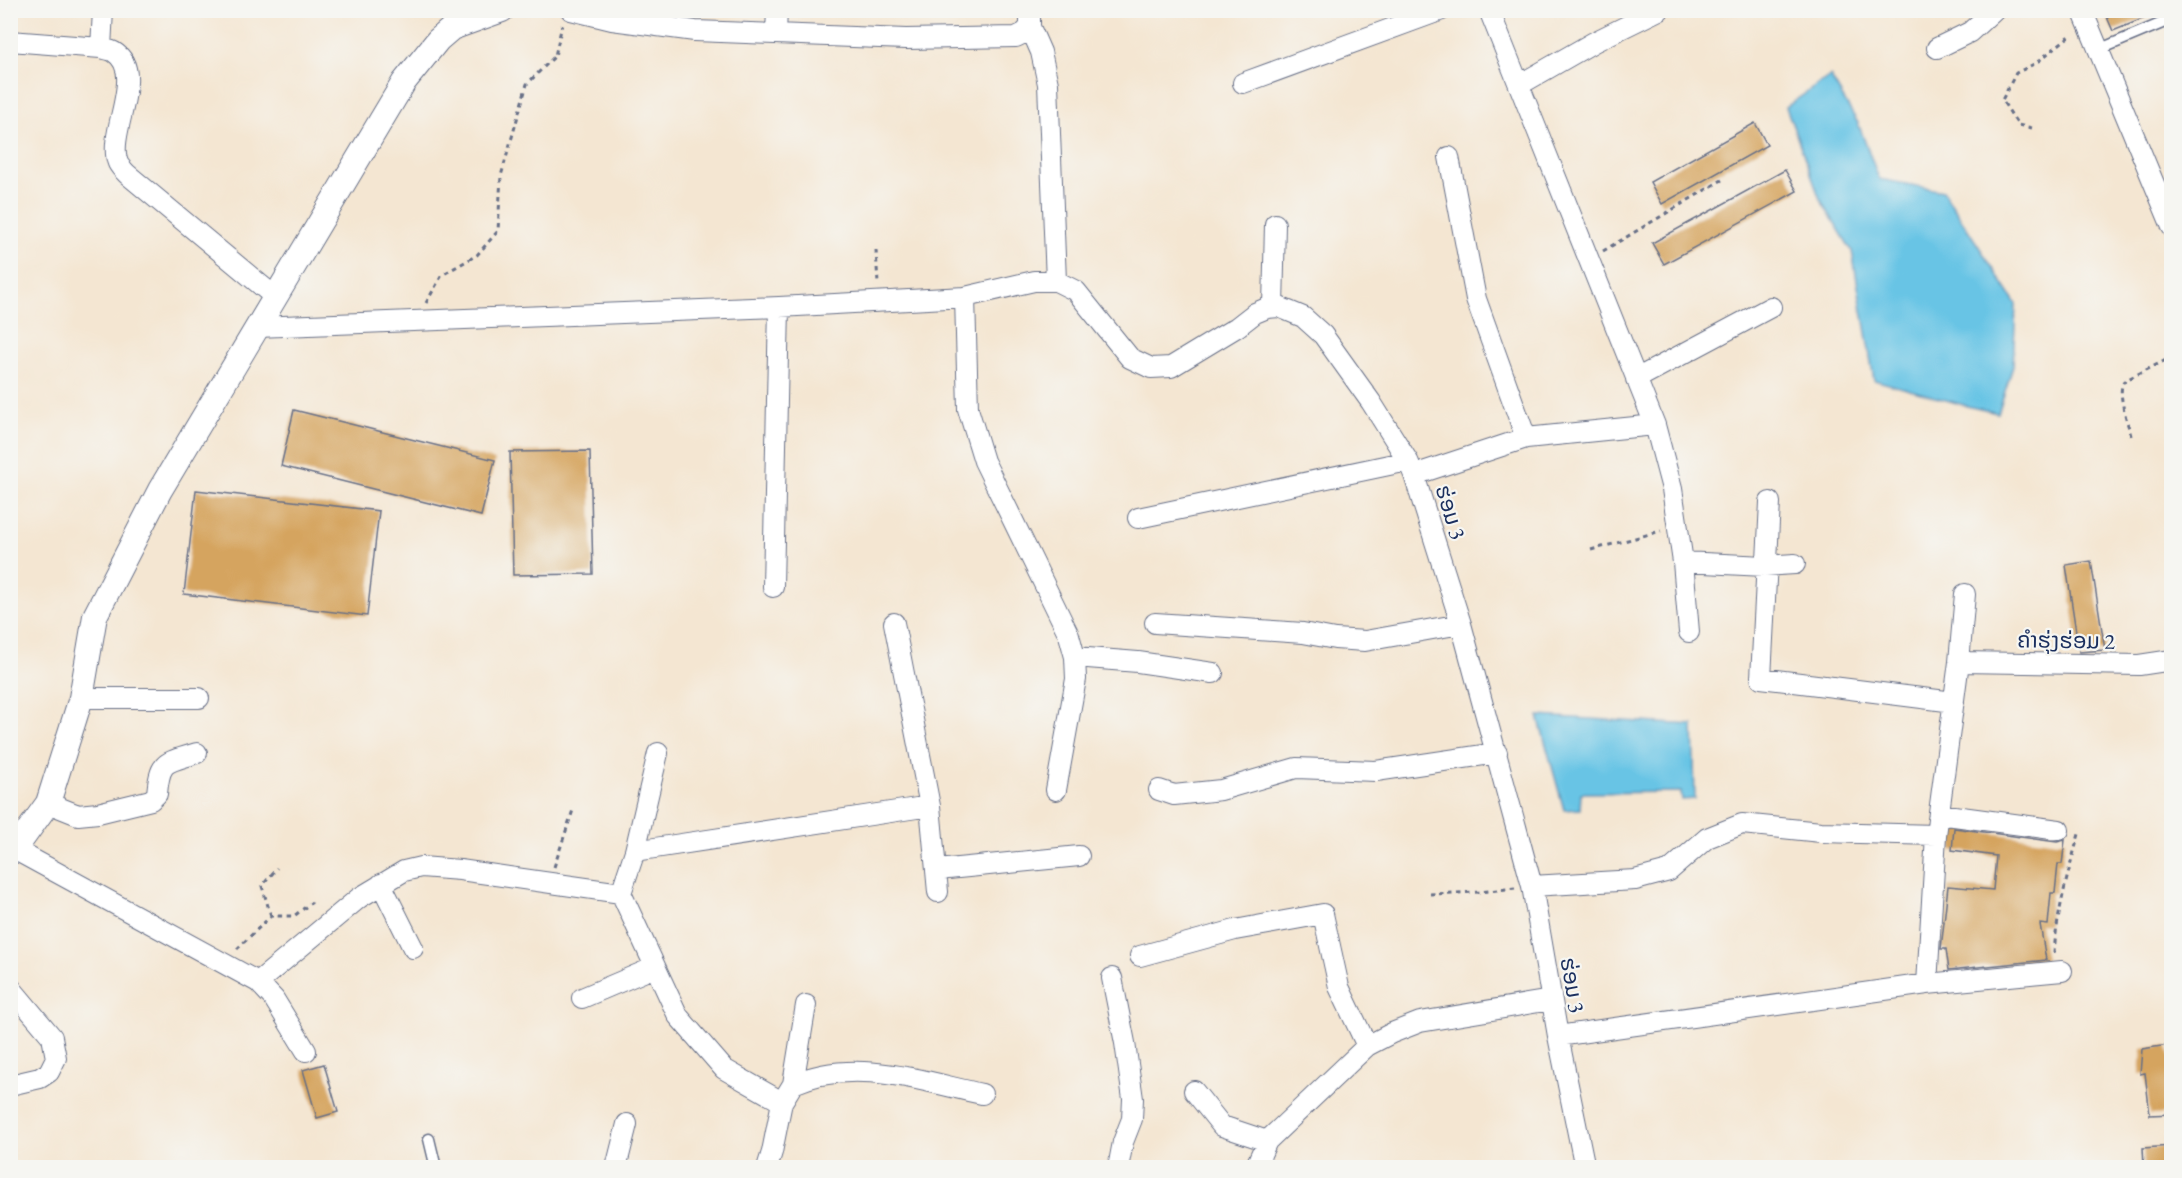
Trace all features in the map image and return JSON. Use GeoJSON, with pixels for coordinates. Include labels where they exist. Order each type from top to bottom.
{"type":"FeatureCollection","features":[{"type":"Feature","properties":{"kind":"street"},"geometry":{"type":"LineString","coordinates":[[101,48],[103,10]]}},
{"type":"Feature","properties":{"kind":"street"},"geometry":{"type":"LineString","coordinates":[[306,1051],[274,999],[258,982],[12,849],[48,803],[81,698],[95,616],[160,490],[404,82],[438,40],[450,19],[502,10]]}},
{"type":"Feature","properties":{"kind":"street"},"geometry":{"type":"LineString","coordinates":[[776,33],[777,10]]}},
{"type":"Feature","properties":{"kind":"street"},"geometry":{"type":"LineString","coordinates":[[1243,83],[1442,10]]}},
{"type":"Feature","properties":{"kind":"street"},"geometry":{"type":"LineString","coordinates":[[1489,10],[1654,425],[1672,489],[1683,562],[1689,632]]}},
{"type":"Feature","properties":{"kind":"street"},"geometry":{"type":"LineString","coordinates":[[1519,85],[1594,42],[1659,10]]}},
{"type":"Feature","properties":{"kind":"street"},"geometry":{"type":"LineString","coordinates":[[1937,48],[1970,32],[1994,10]]}},
{"type":"Feature","properties":{"kind":"street"},"geometry":{"type":"LineString","coordinates":[[567,16],[695,31],[906,39],[1016,38],[1024,33],[1030,19]]}},
{"type":"Feature","properties":{"kind":"street"},"geometry":{"type":"LineString","coordinates":[[2084,16],[2172,227]]}},
{"type":"Feature","properties":{"kind":"street"},"geometry":{"type":"LineString","coordinates":[[1030,19],[1048,84],[1056,281]]}},
{"type":"Feature","properties":{"kind":"street"},"geometry":{"type":"LineString","coordinates":[[10,41],[101,48],[115,52],[126,64],[127,81],[116,147],[118,164],[127,174],[275,297]]}},
{"type":"Feature","properties":{"kind":"street"},"geometry":{"type":"LineString","coordinates":[[1449,157],[1476,299],[1526,438]]}},
{"type":"Feature","properties":{"kind":"street"},"geometry":{"type":"LineString","coordinates":[[1273,307],[1275,224]]}},
{"type":"Feature","properties":{"kind":"street"},"geometry":{"type":"LineString","coordinates":[[257,327],[779,307],[965,297],[1034,281],[1056,281],[1076,291],[1130,358],[1151,369],[1170,367],[1237,327],[1255,313],[1279,306],[1303,316],[1323,335],[1371,402],[1411,468],[1138,518]]}},
{"type":"Feature","properties":{"kind":"street"},"geometry":{"type":"LineString","coordinates":[[965,297],[968,409],[984,461],[1069,635],[1075,657],[1076,679],[1056,790]]}},
{"type":"Feature","properties":{"kind":"street"},"geometry":{"type":"LineString","coordinates":[[773,588],[779,307]]}},
{"type":"Feature","properties":{"kind":"street"},"geometry":{"type":"LineString","coordinates":[[1636,379],[1771,307]]}},
{"type":"Feature","properties":{"kind":"street","name":"ຮ່ອມ 3"},"geometry":{"type":"LineString","coordinates":[[1585,1167],[1551,1000],[1532,886],[1461,624],[1411,468],[1526,438],[1654,425]]}},
{"type":"Feature","properties":{"kind":"street"},"geometry":{"type":"LineString","coordinates":[[1770,502],[1761,678],[1954,702]]}},
{"type":"Feature","properties":{"kind":"street"},"geometry":{"type":"LineString","coordinates":[[1683,562],[1765,566],[1795,564]]}},
{"type":"Feature","properties":{"kind":"street"},"geometry":{"type":"LineString","coordinates":[[1928,984],[1936,835],[1959,662],[1965,594]]}},
{"type":"Feature","properties":{"kind":"street"},"geometry":{"type":"LineString","coordinates":[[894,623],[930,806],[938,870],[938,892]]}},
{"type":"Feature","properties":{"kind":"street"},"geometry":{"type":"LineString","coordinates":[[1155,624],[1292,632],[1365,641],[1461,624]]}},
{"type":"Feature","properties":{"kind":"street"},"geometry":{"type":"LineString","coordinates":[[1075,657],[1138,662],[1213,673]]}},
{"type":"Feature","properties":{"kind":"street","name":"ຄໍາຮຸ່ງຮ່ອມ 2"},"geometry":{"type":"LineString","coordinates":[[1959,662],[2139,665],[2172,660]]}},
{"type":"Feature","properties":{"kind":"street"},"geometry":{"type":"LineString","coordinates":[[81,698],[199,698]]}},
{"type":"Feature","properties":{"kind":"street"},"geometry":{"type":"LineString","coordinates":[[48,803],[78,815],[98,813],[152,800],[157,794],[162,767],[171,761],[197,753]]}},
{"type":"Feature","properties":{"kind":"street"},"geometry":{"type":"LineString","coordinates":[[658,753],[635,850],[621,893],[678,1016],[715,1060],[733,1075],[782,1102]]}},
{"type":"Feature","properties":{"kind":"street"},"geometry":{"type":"LineString","coordinates":[[1159,789],[1174,795],[1221,790],[1296,768],[1376,771],[1497,753]]}},
{"type":"Feature","properties":{"kind":"street"},"geometry":{"type":"LineString","coordinates":[[635,850],[930,806]]}},
{"type":"Feature","properties":{"kind":"street"},"geometry":{"type":"LineString","coordinates":[[1939,814],[2059,830]]}},
{"type":"Feature","properties":{"kind":"street"},"geometry":{"type":"LineString","coordinates":[[1532,886],[1635,880],[1669,871],[1707,838],[1742,824],[1821,832],[1936,835]]}},
{"type":"Feature","properties":{"kind":"street"},"geometry":{"type":"LineString","coordinates":[[938,870],[1079,856]]}},
{"type":"Feature","properties":{"kind":"street"},"geometry":{"type":"LineString","coordinates":[[258,982],[359,898],[404,871],[421,867],[460,870],[621,893]]}},
{"type":"Feature","properties":{"kind":"street"},"geometry":{"type":"LineString","coordinates":[[381,884],[413,948]]}},
{"type":"Feature","properties":{"kind":"street"},"geometry":{"type":"LineString","coordinates":[[1140,956],[1235,930],[1323,914],[1339,987],[1367,1046]]}},
{"type":"Feature","properties":{"kind":"street"},"geometry":{"type":"LineString","coordinates":[[582,998],[655,967]]}},
{"type":"Feature","properties":{"kind":"street"},"geometry":{"type":"LineString","coordinates":[[1558,1036],[1928,984],[2057,971]]}},
{"type":"Feature","properties":{"kind":"street"},"geometry":{"type":"LineString","coordinates":[[1113,978],[1133,1099],[1132,1119],[1123,1142],[1118,1167]]}},
{"type":"Feature","properties":{"kind":"street"},"geometry":{"type":"LineString","coordinates":[[10,987],[52,1037],[56,1058],[50,1072],[40,1078],[10,1085]]}},
{"type":"Feature","properties":{"kind":"street"},"geometry":{"type":"LineString","coordinates":[[1255,1167],[1267,1142],[1367,1046],[1420,1022],[1551,1000]]}},
{"type":"Feature","properties":{"kind":"street"},"geometry":{"type":"LineString","coordinates":[[767,1167],[782,1102],[793,1084],[806,1005]]}},
{"type":"Feature","properties":{"kind":"street"},"geometry":{"type":"LineString","coordinates":[[793,1084],[808,1077],[834,1072],[871,1071],[982,1094]]}},
{"type":"Feature","properties":{"kind":"street"},"geometry":{"type":"LineString","coordinates":[[1194,1091],[1222,1126],[1267,1142]]}},
{"type":"Feature","properties":{"kind":"street"},"geometry":{"type":"LineString","coordinates":[[616,1167],[627,1124]]}},
{"type":"Feature","properties":{"kind":"lane"},"geometry":{"type":"LineString","coordinates":[[2098,50],[2172,20]]}},
{"type":"Feature","properties":{"kind":"lane"},"geometry":{"type":"LineString","coordinates":[[429,1139],[436,1167]]}},
{"type":"Feature","properties":{"kind":"path"},"geometry":{"type":"LineString","coordinates":[[416,320],[442,275],[477,255],[498,231],[501,176],[527,84],[555,56],[567,16]]}},
{"type":"Feature","properties":{"kind":"path"},"geometry":{"type":"LineString","coordinates":[[2032,128],[2018,125],[2002,100],[2016,73],[2036,63],[2084,16]]}},
{"type":"Feature","properties":{"kind":"path"},"geometry":{"type":"LineString","coordinates":[[1589,260],[1722,180]]}},
{"type":"Feature","properties":{"kind":"path"},"geometry":{"type":"LineString","coordinates":[[876,250],[879,300]]}},
{"type":"Feature","properties":{"kind":"path"},"geometry":{"type":"LineString","coordinates":[[2131,436],[2121,396],[2121,385],[2124,381],[2172,357]]}},
{"type":"Feature","properties":{"kind":"path"},"geometry":{"type":"LineString","coordinates":[[1591,550],[1677,526]]}},
{"type":"Feature","properties":{"kind":"path"},"geometry":{"type":"LineString","coordinates":[[548,882],[573,810]]}},
{"type":"Feature","properties":{"kind":"path"},"geometry":{"type":"LineString","coordinates":[[2057,971],[2056,931],[2079,834],[2059,830]]}},
{"type":"Feature","properties":{"kind":"path"},"geometry":{"type":"LineString","coordinates":[[271,916],[262,886],[277,868]]}},
{"type":"Feature","properties":{"kind":"path"},"geometry":{"type":"LineString","coordinates":[[1430,894],[1479,892],[1532,886]]}},
{"type":"Feature","properties":{"kind":"path"},"geometry":{"type":"LineString","coordinates":[[223,963],[271,916],[294,916],[312,902]]}},
{"type":"Feature","properties":{"kind":"water"},"geometry":{"type":"Polygon","coordinates":[[[1830,76],[1858,123],[1879,179],[1943,191],[2016,304],[2013,366],[1998,413],[1874,380],[1852,251],[1820,199],[1786,107],[1830,76]]]}},
{"type":"Feature","properties":{"kind":"water"},"geometry":{"type":"Polygon","coordinates":[[[1538,716],[1693,725],[1695,799],[1682,800],[1681,792],[1581,793],[1580,809],[1564,810],[1538,716]]]}},
{"type":"Feature","properties":{"kind":"building"},"geometry":{"type":"Polygon","coordinates":[[[2104,10],[2162,10],[2162,11],[2113,31],[2104,10]]]}},
{"type":"Feature","properties":{"kind":"building"},"geometry":{"type":"Polygon","coordinates":[[[1755,123],[1767,145],[1662,204],[1650,182],[1755,123]]]}},
{"type":"Feature","properties":{"kind":"building"},"geometry":{"type":"Polygon","coordinates":[[[1785,170],[1797,191],[1664,264],[1652,243],[1785,170]]]}},
{"type":"Feature","properties":{"kind":"building"},"geometry":{"type":"Polygon","coordinates":[[[294,410],[495,460],[481,516],[281,466],[294,410]]]}},
{"type":"Feature","properties":{"kind":"building"},"geometry":{"type":"Polygon","coordinates":[[[590,451],[593,574],[513,575],[510,452],[590,451]]]}},
{"type":"Feature","properties":{"kind":"building"},"geometry":{"type":"Polygon","coordinates":[[[196,490],[379,511],[367,616],[184,594],[196,490]]]}},
{"type":"Feature","properties":{"kind":"building"},"geometry":{"type":"Polygon","coordinates":[[[2091,561],[2105,650],[2079,652],[2066,565],[2091,561]]]}},
{"type":"Feature","properties":{"kind":"building"},"geometry":{"type":"Polygon","coordinates":[[[1954,828],[2057,842],[2065,840],[2062,864],[2058,864],[2055,893],[2051,893],[2048,925],[2040,924],[2046,960],[1949,970],[1946,949],[1941,949],[1948,886],[1993,890],[1996,856],[1952,850],[1954,828]]]}},
{"type":"Feature","properties":{"kind":"building"},"geometry":{"type":"Polygon","coordinates":[[[2168,1045],[2172,1064],[2172,1114],[2150,1115],[2145,1073],[2140,1074],[2142,1049],[2168,1045]]]}},
{"type":"Feature","properties":{"kind":"building"},"geometry":{"type":"Polygon","coordinates":[[[324,1064],[338,1112],[317,1118],[303,1070],[324,1064]]]}},
{"type":"Feature","properties":{"kind":"building"},"geometry":{"type":"Polygon","coordinates":[[[2172,1146],[2172,1167],[2144,1167],[2143,1148],[2172,1146]]]}}]}
